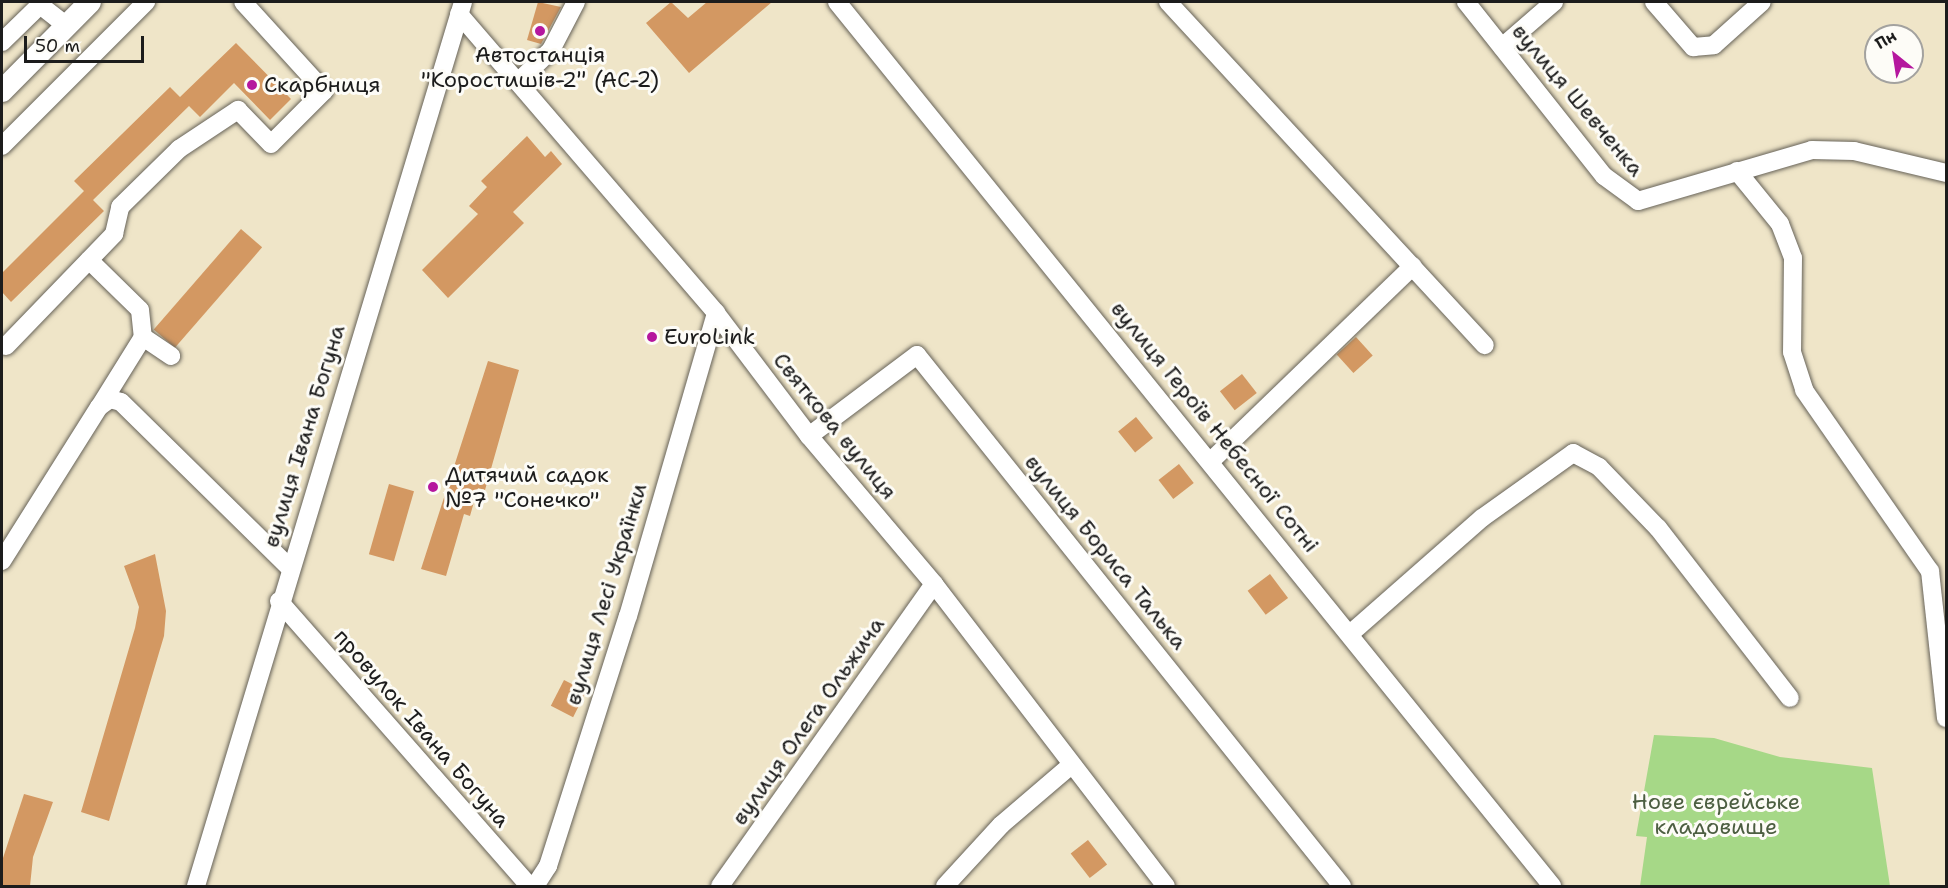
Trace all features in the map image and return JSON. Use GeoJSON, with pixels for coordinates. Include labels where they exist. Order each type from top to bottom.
{"type":"FeatureCollection","features":[{"type":"Feature","properties":{"kind":"main road"},"geometry":{"type":"LineString","coordinates":[[2,91],[90,2]]}},
{"type":"Feature","properties":{"kind":"street"},"geometry":{"type":"LineString","coordinates":[[2,146],[146,2]]}},
{"type":"Feature","properties":{"kind":"street"},"geometry":{"type":"LineString","coordinates":[[6,346],[114,234],[120,207],[179,149],[238,110],[271,144],[324,91],[243,2]]}},
{"type":"Feature","properties":{"kind":"street"},"geometry":{"type":"LineString","coordinates":[[518,82],[551,51],[576,2]]}},
{"type":"Feature","properties":{"kind":"street","name":"вулиця Героїв Небесної Сотні"},"geometry":{"type":"LineString","coordinates":[[837,2],[1212,460],[1552,886]]}},
{"type":"Feature","properties":{"kind":"street"},"geometry":{"type":"LineString","coordinates":[[1168,2],[1485,345]]}},
{"type":"Feature","properties":{"kind":"street","name":"вулиця Шевченка"},"geometry":{"type":"LineString","coordinates":[[1466,2],[1624,196],[1648,199],[1812,150],[1854,151],[1947,173]]}},
{"type":"Feature","properties":{"kind":"street"},"geometry":{"type":"LineString","coordinates":[[1502,47],[1554,2]]}},
{"type":"Feature","properties":{"kind":"street"},"geometry":{"type":"LineString","coordinates":[[1654,2],[1693,47],[1714,45],[1762,2]]}},
{"type":"Feature","properties":{"kind":"street"},"geometry":{"type":"LineString","coordinates":[[2,42],[41,3],[66,25]]}},
{"type":"Feature","properties":{"kind":"street","name":"Святкова вулиця"},"geometry":{"type":"LineString","coordinates":[[461,8],[518,82],[716,313],[809,436],[934,584],[1070,766],[1166,886]]}},
{"type":"Feature","properties":{"kind":"street","name":"вулиця Івана Богуна"},"geometry":{"type":"LineString","coordinates":[[196,886],[279,601],[461,8]]}},
{"type":"Feature","properties":{"kind":"street"},"geometry":{"type":"LineString","coordinates":[[1737,171],[1780,224],[1793,258],[1792,352],[1804,390],[1929,571],[1943,640],[1947,718]]}},
{"type":"Feature","properties":{"kind":"street"},"geometry":{"type":"LineString","coordinates":[[2,561],[143,336],[140,310],[89,260]]}},
{"type":"Feature","properties":{"kind":"street"},"geometry":{"type":"LineString","coordinates":[[1212,460],[1413,266]]}},
{"type":"Feature","properties":{"kind":"street","name":"вулиця Лесі Українки"},"geometry":{"type":"LineString","coordinates":[[535,886],[548,866],[628,616],[716,313]]}},
{"type":"Feature","properties":{"kind":"street"},"geometry":{"type":"LineString","coordinates":[[143,336],[171,356]]}},
{"type":"Feature","properties":{"kind":"street","name":"вулиця Бориса Талька"},"geometry":{"type":"LineString","coordinates":[[809,436],[916,355],[1342,886]]}},
{"type":"Feature","properties":{"kind":"street"},"geometry":{"type":"LineString","coordinates":[[99,408],[110,399],[121,402],[290,567]]}},
{"type":"Feature","properties":{"kind":"street"},"geometry":{"type":"LineString","coordinates":[[1351,633],[1482,518],[1573,453],[1599,466],[1658,528],[1790,698]]}},
{"type":"Feature","properties":{"kind":"street","name":"вулиця Олега Ольжича"},"geometry":{"type":"LineString","coordinates":[[720,886],[934,584]]}},
{"type":"Feature","properties":{"kind":"street","name":"провулок Івана Богуна"},"geometry":{"type":"LineString","coordinates":[[279,601],[529,886]]}},
{"type":"Feature","properties":{"kind":"street"},"geometry":{"type":"LineString","coordinates":[[945,886],[1001,825],[1070,766]]}},
{"type":"Feature","properties":{"kind":"green space","name":"Нове єврейське кладовище"},"geometry":{"type":"Polygon","coordinates":[[[1654,735],[1714,738],[1780,757],[1872,768],[1890,886],[1640,886],[1647,837],[1636,836],[1654,735]]]}},
{"type":"Feature","properties":{"kind":"building","name":"Автостанція \"Коростишів-2\" (АС-2)"},"geometry":{"type":"Polygon","coordinates":[[[538,2],[561,7],[541,44],[527,40],[538,2]]]}},
{"type":"Feature","properties":{"kind":"building"},"geometry":{"type":"Polygon","coordinates":[[[671,2],[688,18],[707,2],[772,2],[689,73],[646,23],[671,2]]]}},
{"type":"Feature","properties":{"kind":"building"},"geometry":{"type":"Polygon","coordinates":[[[236,43],[291,99],[270,120],[234,83],[200,117],[189,106],[93,200],[104,211],[11,302],[2,292],[2,273],[84,191],[74,181],[170,87],[180,97],[236,43]]]}},
{"type":"Feature","properties":{"kind":"building"},"geometry":{"type":"Polygon","coordinates":[[[527,136],[545,157],[551,151],[562,164],[513,212],[524,223],[448,298],[422,270],[478,214],[469,206],[487,187],[481,181],[527,136]]]}},
{"type":"Feature","properties":{"kind":"building"},"geometry":{"type":"Polygon","coordinates":[[[241,229],[262,247],[175,348],[154,329],[241,229]]]}},
{"type":"Feature","properties":{"kind":"building"},"geometry":{"type":"Polygon","coordinates":[[[1356,337],[1373,356],[1353,373],[1337,354],[1356,337]]]}},
{"type":"Feature","properties":{"kind":"building"},"geometry":{"type":"Polygon","coordinates":[[[488,361],[519,370],[485,490],[478,488],[470,516],[464,514],[446,576],[421,569],[488,361]]]}},
{"type":"Feature","properties":{"kind":"building"},"geometry":{"type":"Polygon","coordinates":[[[1242,374],[1257,393],[1235,410],[1220,391],[1242,374]]]}},
{"type":"Feature","properties":{"kind":"building"},"geometry":{"type":"Polygon","coordinates":[[[1136,417],[1153,438],[1135,452],[1118,431],[1136,417]]]}},
{"type":"Feature","properties":{"kind":"building"},"geometry":{"type":"Polygon","coordinates":[[[1179,464],[1194,483],[1173,499],[1159,480],[1179,464]]]}},
{"type":"Feature","properties":{"kind":"building"},"geometry":{"type":"Polygon","coordinates":[[[389,484],[414,491],[394,561],[369,554],[389,484]]]}},
{"type":"Feature","properties":{"kind":"building"},"geometry":{"type":"Polygon","coordinates":[[[155,554],[166,611],[164,636],[109,821],[81,812],[135,628],[139,607],[124,566],[155,554]]]}},
{"type":"Feature","properties":{"kind":"building"},"geometry":{"type":"Polygon","coordinates":[[[1270,574],[1288,598],[1266,615],[1248,591],[1270,574]]]}},
{"type":"Feature","properties":{"kind":"building"},"geometry":{"type":"Polygon","coordinates":[[[564,680],[586,691],[573,717],[551,706],[564,680]]]}},
{"type":"Feature","properties":{"kind":"building"},"geometry":{"type":"Polygon","coordinates":[[[24,794],[53,802],[33,857],[30,886],[2,886],[3,858],[24,794]]]}},
{"type":"Feature","properties":{"kind":"building"},"geometry":{"type":"Polygon","coordinates":[[[1088,840],[1107,864],[1090,878],[1071,854],[1088,840]]]}},
{"type":"Feature","properties":{"kind":"place","name":"Автостанція \"Коростишів-2\" (АС-2)"},"geometry":{"type":"Point","coordinates":[540,31]}},
{"type":"Feature","properties":{"kind":"place","name":"Скарбниця"},"geometry":{"type":"Point","coordinates":[252,85]}},
{"type":"Feature","properties":{"kind":"place","name":"EuroLink"},"geometry":{"type":"Point","coordinates":[652,337]}},
{"type":"Feature","properties":{"kind":"place","name":"Дитячий садок №7 \"Сонечко\""},"geometry":{"type":"Point","coordinates":[433,487]}}]}
